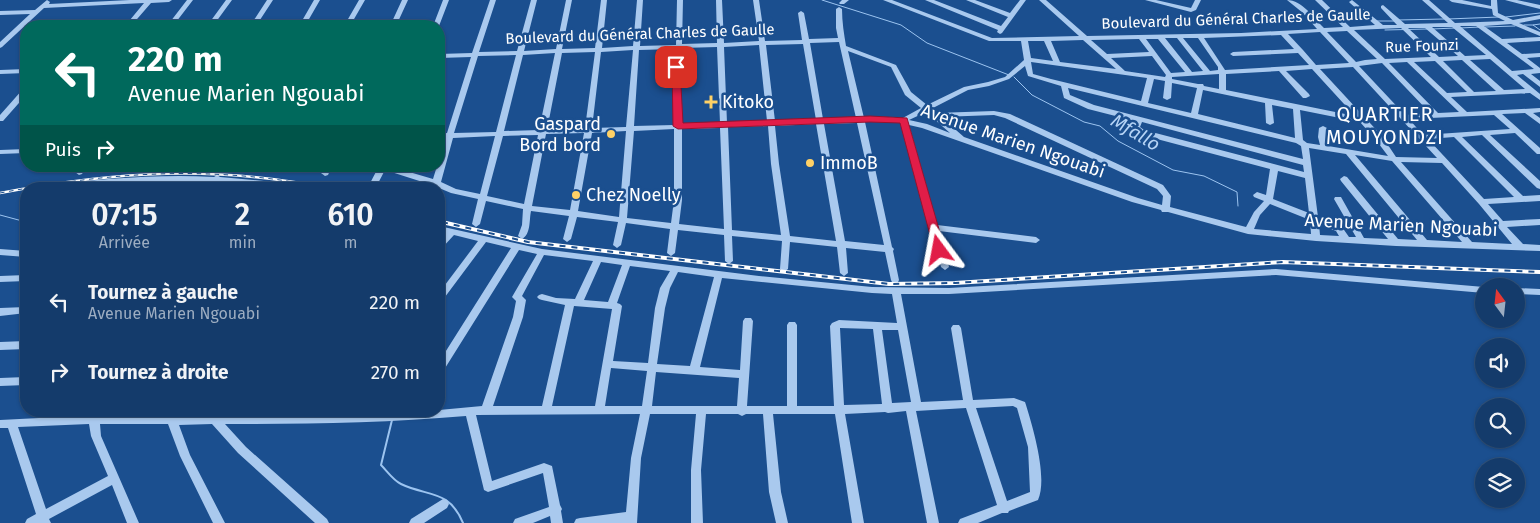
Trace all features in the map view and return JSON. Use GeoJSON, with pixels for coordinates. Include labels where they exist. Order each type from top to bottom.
{"type":"FeatureCollection","features":[{"type":"Feature","properties":{"kind":"street"},"geometry":{"type":"LineString","coordinates":[[26,20],[48,0]]}},
{"type":"Feature","properties":{"kind":"street"},"geometry":{"type":"LineString","coordinates":[[133,20],[150,0]]}},
{"type":"Feature","properties":{"kind":"street"},"geometry":{"type":"LineString","coordinates":[[43,3],[169,0]]}},
{"type":"Feature","properties":{"kind":"street"},"geometry":{"type":"LineString","coordinates":[[175,20],[190,0]]}},
{"type":"Feature","properties":{"kind":"street"},"geometry":{"type":"LineString","coordinates":[[215,20],[230,0]]}},
{"type":"Feature","properties":{"kind":"street"},"geometry":{"type":"LineString","coordinates":[[257,20],[270,0]]}},
{"type":"Feature","properties":{"kind":"street"},"geometry":{"type":"LineString","coordinates":[[305,20],[317,0]]}},
{"type":"Feature","properties":{"kind":"street"},"geometry":{"type":"LineString","coordinates":[[350,20],[362,0]]}},
{"type":"Feature","properties":{"kind":"street"},"geometry":{"type":"LineString","coordinates":[[395,20],[405,0]]}},
{"type":"Feature","properties":{"kind":"street"},"geometry":{"type":"LineString","coordinates":[[438,20],[446,0]]}},
{"type":"Feature","properties":{"kind":"street"},"geometry":{"type":"LineString","coordinates":[[445,154],[493,0]]}},
{"type":"Feature","properties":{"kind":"street"},"geometry":{"type":"LineString","coordinates":[[476,224],[534,0]]}},
{"type":"Feature","properties":{"kind":"street"},"geometry":{"type":"LineString","coordinates":[[522,236],[569,0]]}},
{"type":"Feature","properties":{"kind":"street"},"geometry":{"type":"LineString","coordinates":[[567,239],[573,215],[587,130],[604,0]]}},
{"type":"Feature","properties":{"kind":"street"},"geometry":{"type":"LineString","coordinates":[[617,245],[623,220],[632,128],[640,0]]}},
{"type":"Feature","properties":{"kind":"street"},"geometry":{"type":"LineString","coordinates":[[671,253],[676,226],[678,126],[675,80],[679,47],[680,0]]}},
{"type":"Feature","properties":{"kind":"street"},"geometry":{"type":"LineString","coordinates":[[719,0],[729,261]]}},
{"type":"Feature","properties":{"kind":"street"},"geometry":{"type":"LineString","coordinates":[[756,0],[772,122],[775,164],[786,239],[784,270]]}},
{"type":"Feature","properties":{"kind":"street"},"geometry":{"type":"LineString","coordinates":[[886,0],[993,40],[1022,2],[1013,0]]}},
{"type":"Feature","properties":{"kind":"street"},"geometry":{"type":"LineString","coordinates":[[928,0],[1002,29]]}},
{"type":"Feature","properties":{"kind":"street"},"geometry":{"type":"LineString","coordinates":[[969,0],[1012,16]]}},
{"type":"Feature","properties":{"kind":"street"},"geometry":{"type":"LineString","coordinates":[[1042,0],[1122,71]]}},
{"type":"Feature","properties":{"kind":"street"},"geometry":{"type":"LineString","coordinates":[[1148,0],[1193,10],[1198,0]]}},
{"type":"Feature","properties":{"kind":"street"},"geometry":{"type":"LineString","coordinates":[[1290,0],[1305,12],[1445,161],[1520,247]]}},
{"type":"Feature","properties":{"kind":"street"},"geometry":{"type":"LineString","coordinates":[[1318,0],[1383,61],[1436,115]]}},
{"type":"Feature","properties":{"kind":"street"},"geometry":{"type":"LineString","coordinates":[[1425,0],[1540,98]]}},
{"type":"Feature","properties":{"kind":"street"},"geometry":{"type":"LineString","coordinates":[[1452,0],[1494,8]]}},
{"type":"Feature","properties":{"kind":"street"},"geometry":{"type":"LineString","coordinates":[[1494,0],[1494,8],[1498,16],[1540,34]]}},
{"type":"Feature","properties":{"kind":"street"},"geometry":{"type":"LineString","coordinates":[[1508,0],[1540,6]]}},
{"type":"Feature","properties":{"kind":"street"},"geometry":{"type":"LineString","coordinates":[[1352,2],[1380,27]]}},
{"type":"Feature","properties":{"kind":"street"},"geometry":{"type":"LineString","coordinates":[[842,4],[839,28],[890,250],[895,280]]}},
{"type":"Feature","properties":{"kind":"street"},"geometry":{"type":"LineString","coordinates":[[1383,7],[1474,94]]}},
{"type":"Feature","properties":{"kind":"street"},"geometry":{"type":"LineString","coordinates":[[0,13],[34,12]]}},
{"type":"Feature","properties":{"kind":"street"},"geometry":{"type":"LineString","coordinates":[[25,20],[34,12]]}},
{"type":"Feature","properties":{"kind":"street"},"geometry":{"type":"LineString","coordinates":[[801,12],[841,244],[844,272]]}},
{"type":"Feature","properties":{"kind":"street","name":"Boulevard du Général Charles de Gaulle"},"geometry":{"type":"LineString","coordinates":[[993,40],[1142,38],[1283,33],[1349,28],[1512,23],[1540,17]]}},
{"type":"Feature","properties":{"kind":"street"},"geometry":{"type":"LineString","coordinates":[[0,42],[20,24]]}},
{"type":"Feature","properties":{"kind":"street"},"geometry":{"type":"LineString","coordinates":[[1478,24],[1540,72]]}},
{"type":"Feature","properties":{"kind":"street"},"geometry":{"type":"LineString","coordinates":[[1426,25],[1502,92]]}},
{"type":"Feature","properties":{"kind":"street"},"geometry":{"type":"LineString","coordinates":[[0,46],[20,26]]}},
{"type":"Feature","properties":{"kind":"street"},"geometry":{"type":"LineString","coordinates":[[1283,33],[1316,67],[1470,245]]}},
{"type":"Feature","properties":{"kind":"street"},"geometry":{"type":"LineString","coordinates":[[1200,36],[1222,71],[1222,92]]}},
{"type":"Feature","properties":{"kind":"street"},"geometry":{"type":"LineString","coordinates":[[1160,37],[1190,74]]}},
{"type":"Feature","properties":{"kind":"street"},"geometry":{"type":"LineString","coordinates":[[1179,37],[1208,72]]}},
{"type":"Feature","properties":{"kind":"street"},"geometry":{"type":"LineString","coordinates":[[1142,38],[1170,77],[1167,98]]}},
{"type":"Feature","properties":{"kind":"street"},"geometry":{"type":"LineString","coordinates":[[1501,41],[1540,39]]}},
{"type":"Feature","properties":{"kind":"street"},"geometry":{"type":"LineString","coordinates":[[1024,40],[1030,75],[1325,149],[1394,159],[1445,161]]}},
{"type":"Feature","properties":{"kind":"street"},"geometry":{"type":"LineString","coordinates":[[1047,40],[1057,63]]}},
{"type":"Feature","properties":{"kind":"street","name":"Boulevard du Général Charles de Gaulle"},"geometry":{"type":"LineString","coordinates":[[445,56],[762,42],[806,41],[843,43]]}},
{"type":"Feature","properties":{"kind":"street"},"geometry":{"type":"LineString","coordinates":[[843,43],[896,68],[908,93],[963,140]]}},
{"type":"Feature","properties":{"kind":"street"},"geometry":{"type":"LineString","coordinates":[[1233,54],[1301,51]]}},
{"type":"Feature","properties":{"kind":"street"},"geometry":{"type":"LineString","coordinates":[[1106,56],[1154,54]]}},
{"type":"Feature","properties":{"kind":"street"},"geometry":{"type":"LineString","coordinates":[[1520,56],[1540,55]]}},
{"type":"Feature","properties":{"kind":"street","name":"Rue Founzi"},"geometry":{"type":"LineString","coordinates":[[1170,77],[1222,71],[1354,65],[1365,62],[1492,57]]}},
{"type":"Feature","properties":{"kind":"street"},"geometry":{"type":"LineString","coordinates":[[1028,60],[1170,77],[1222,92],[1362,120]]}},
{"type":"Feature","properties":{"kind":"street"},"geometry":{"type":"LineString","coordinates":[[945,267],[904,120],[966,88],[1003,80],[1016,73],[1028,60]]}},
{"type":"Feature","properties":{"kind":"street"},"geometry":{"type":"LineString","coordinates":[[1408,60],[1465,114]]}},
{"type":"Feature","properties":{"kind":"street"},"geometry":{"type":"LineString","coordinates":[[1281,69],[1306,96]]}},
{"type":"Feature","properties":{"kind":"street"},"geometry":{"type":"LineString","coordinates":[[0,72],[20,71]]}},
{"type":"Feature","properties":{"kind":"street"},"geometry":{"type":"LineString","coordinates":[[1525,72],[1540,85]]}},
{"type":"Feature","properties":{"kind":"street"},"geometry":{"type":"LineString","coordinates":[[1511,73],[1540,72]]}},
{"type":"Feature","properties":{"kind":"street"},"geometry":{"type":"LineString","coordinates":[[1144,104],[1151,76]]}},
{"type":"Feature","properties":{"kind":"street"},"geometry":{"type":"LineString","coordinates":[[1064,84],[1067,96],[1077,102],[1139,120],[1307,163]]}},
{"type":"Feature","properties":{"kind":"street"},"geometry":{"type":"LineString","coordinates":[[1194,116],[1201,85]]}},
{"type":"Feature","properties":{"kind":"street"},"geometry":{"type":"LineString","coordinates":[[1445,95],[1532,91]]}},
{"type":"Feature","properties":{"kind":"street"},"geometry":{"type":"LineString","coordinates":[[0,119],[20,97]]}},
{"type":"Feature","properties":{"kind":"street"},"geometry":{"type":"LineString","coordinates":[[1268,102],[1270,123]]}},
{"type":"Feature","properties":{"kind":"street"},"geometry":{"type":"LineString","coordinates":[[1296,107],[1307,163],[1316,238]]}},
{"type":"Feature","properties":{"kind":"street"},"geometry":{"type":"LineString","coordinates":[[1403,117],[1540,110]]}},
{"type":"Feature","properties":{"kind":"street"},"geometry":{"type":"LineString","coordinates":[[1527,111],[1540,122]]}},
{"type":"Feature","properties":{"kind":"street"},"geometry":{"type":"LineString","coordinates":[[1495,112],[1540,152]]}},
{"type":"Feature","properties":{"kind":"street"},"geometry":{"type":"LineString","coordinates":[[935,115],[994,113],[1007,116],[1160,187],[1167,196],[1165,210]]}},
{"type":"Feature","properties":{"kind":"street","name":"Avenue Marien Ngouabi"},"geometry":{"type":"LineString","coordinates":[[445,136],[772,122],[860,119],[904,120],[1165,210],[1248,231],[1396,243],[1540,248]]}},
{"type":"Feature","properties":{"kind":"street"},"geometry":{"type":"LineString","coordinates":[[1139,120],[1136,127],[1141,132],[1308,176]]}},
{"type":"Feature","properties":{"kind":"street"},"geometry":{"type":"LineString","coordinates":[[1323,128],[1322,137],[1325,149]]}},
{"type":"Feature","properties":{"kind":"street"},"geometry":{"type":"LineString","coordinates":[[1421,136],[1517,131]]}},
{"type":"Feature","properties":{"kind":"street"},"geometry":{"type":"LineString","coordinates":[[1484,133],[1540,186]]}},
{"type":"Feature","properties":{"kind":"street"},"geometry":{"type":"LineString","coordinates":[[1455,134],[1522,199]]}},
{"type":"Feature","properties":{"kind":"street"},"geometry":{"type":"LineString","coordinates":[[0,152],[20,151]]}},
{"type":"Feature","properties":{"kind":"street"},"geometry":{"type":"LineString","coordinates":[[1348,153],[1425,244]]}},
{"type":"Feature","properties":{"kind":"street"},"geometry":{"type":"LineString","coordinates":[[1248,231],[1257,214],[1270,200],[1274,168]]}},
{"type":"Feature","properties":{"kind":"street"},"geometry":{"type":"LineString","coordinates":[[397,172],[425,182]]}},
{"type":"Feature","properties":{"kind":"street"},"geometry":{"type":"LineString","coordinates":[[111,182],[140,179],[217,178],[236,182]]}},
{"type":"Feature","properties":{"kind":"street"},"geometry":{"type":"LineString","coordinates":[[213,182],[217,178]]}},
{"type":"Feature","properties":{"kind":"street"},"geometry":{"type":"LineString","coordinates":[[1344,179],[1396,243]]}},
{"type":"Feature","properties":{"kind":"street"},"geometry":{"type":"LineString","coordinates":[[445,188],[529,208],[573,215],[890,250]]}},
{"type":"Feature","properties":{"kind":"street"},"geometry":{"type":"LineString","coordinates":[[1257,195],[1340,229],[1346,240]]}},
{"type":"Feature","properties":{"kind":"street"},"geometry":{"type":"LineString","coordinates":[[1482,202],[1540,198]]}},
{"type":"Feature","properties":{"kind":"street"},"geometry":{"type":"LineString","coordinates":[[1338,199],[1362,241]]}},
{"type":"Feature","properties":{"kind":"street"},"geometry":{"type":"LineString","coordinates":[[1500,224],[1540,222]]}},
{"type":"Feature","properties":{"kind":"street"},"geometry":{"type":"LineString","coordinates":[[934,227],[1036,240]]}},
{"type":"Feature","properties":{"kind":"street"},"geometry":{"type":"LineString","coordinates":[[445,230],[542,252],[837,288],[949,291],[1276,272],[1475,289]]}},
{"type":"Feature","properties":{"kind":"street"},"geometry":{"type":"LineString","coordinates":[[445,240],[452,232]]}},
{"type":"Feature","properties":{"kind":"street"},"geometry":{"type":"LineString","coordinates":[[445,291],[483,240]]}},
{"type":"Feature","properties":{"kind":"street"},"geometry":{"type":"LineString","coordinates":[[445,360],[516,247]]}},
{"type":"Feature","properties":{"kind":"street"},"geometry":{"type":"LineString","coordinates":[[0,252],[20,254]]}},
{"type":"Feature","properties":{"kind":"street"},"geometry":{"type":"LineString","coordinates":[[486,410],[518,317],[521,300],[517,297],[542,252]]}},
{"type":"Feature","properties":{"kind":"street"},"geometry":{"type":"LineString","coordinates":[[546,411],[574,302],[598,259]]}},
{"type":"Feature","properties":{"kind":"street"},"geometry":{"type":"LineString","coordinates":[[612,304],[627,262]]}},
{"type":"Feature","properties":{"kind":"street"},"geometry":{"type":"LineString","coordinates":[[580,523],[632,519],[636,458],[646,411],[663,294],[676,268]]}},
{"type":"Feature","properties":{"kind":"street"},"geometry":{"type":"LineString","coordinates":[[694,370],[719,273]]}},
{"type":"Feature","properties":{"kind":"street"},"geometry":{"type":"LineString","coordinates":[[0,279],[20,278]]}},
{"type":"Feature","properties":{"kind":"street"},"geometry":{"type":"LineString","coordinates":[[896,291],[933,523]]}},
{"type":"Feature","properties":{"kind":"street"},"geometry":{"type":"LineString","coordinates":[[1525,291],[1540,292]]}},
{"type":"Feature","properties":{"kind":"street"},"geometry":{"type":"LineString","coordinates":[[542,297],[551,301],[612,304],[618,307],[598,411]]}},
{"type":"Feature","properties":{"kind":"street"},"geometry":{"type":"LineString","coordinates":[[0,312],[20,310]]}},
{"type":"Feature","properties":{"kind":"street"},"geometry":{"type":"LineString","coordinates":[[742,412],[748,321]]}},
{"type":"Feature","properties":{"kind":"street"},"geometry":{"type":"LineString","coordinates":[[858,523],[839,410],[835,326],[839,324],[878,327],[903,326]]}},
{"type":"Feature","properties":{"kind":"street"},"geometry":{"type":"LineString","coordinates":[[792,325],[792,411]]}},
{"type":"Feature","properties":{"kind":"street"},"geometry":{"type":"LineString","coordinates":[[878,327],[888,408]]}},
{"type":"Feature","properties":{"kind":"street"},"geometry":{"type":"LineString","coordinates":[[956,328],[969,403],[1004,509]]}},
{"type":"Feature","properties":{"kind":"street"},"geometry":{"type":"LineString","coordinates":[[0,346],[20,344]]}},
{"type":"Feature","properties":{"kind":"street"},"geometry":{"type":"LineString","coordinates":[[606,364],[745,374]]}},
{"type":"Feature","properties":{"kind":"street"},"geometry":{"type":"LineString","coordinates":[[0,382],[20,381]]}},
{"type":"Feature","properties":{"kind":"street"},"geometry":{"type":"LineString","coordinates":[[445,413],[470,413],[486,410],[768,412],[914,407],[969,403],[1014,402],[1021,405],[1033,447],[1036,492],[1029,500],[964,523]]}},
{"type":"Feature","properties":{"kind":"street"},"geometry":{"type":"LineString","coordinates":[[697,523],[696,470],[701,411]]}},
{"type":"Feature","properties":{"kind":"street"},"geometry":{"type":"LineString","coordinates":[[768,412],[776,492],[782,523]]}},
{"type":"Feature","properties":{"kind":"street"},"geometry":{"type":"LineString","coordinates":[[470,413],[488,487],[544,468],[548,469],[558,523]]}},
{"type":"Feature","properties":{"kind":"street"},"geometry":{"type":"LineString","coordinates":[[0,424],[72,417]]}},
{"type":"Feature","properties":{"kind":"street"},"geometry":{"type":"LineString","coordinates":[[84,417],[94,420],[178,418],[215,421],[331,417]]}},
{"type":"Feature","properties":{"kind":"street"},"geometry":{"type":"LineString","coordinates":[[178,418],[185,456],[219,523]]}},
{"type":"Feature","properties":{"kind":"street"},"geometry":{"type":"LineString","coordinates":[[94,420],[96,436],[133,523]]}},
{"type":"Feature","properties":{"kind":"street"},"geometry":{"type":"LineString","coordinates":[[215,421],[248,455],[323,523]]}},
{"type":"Feature","properties":{"kind":"street"},"geometry":{"type":"LineString","coordinates":[[12,424],[44,520]]}},
{"type":"Feature","properties":{"kind":"street"},"geometry":{"type":"LineString","coordinates":[[31,523],[44,520],[113,479]]}},
{"type":"Feature","properties":{"kind":"street"},"geometry":{"type":"LineString","coordinates":[[415,523],[444,504]]}},
{"type":"Feature","properties":{"kind":"street"},"geometry":{"type":"LineString","coordinates":[[519,523],[556,509]]}},
{"type":"Feature","properties":{"kind":"waterway","name":"Mfallo"},"geometry":{"type":"LineString","coordinates":[[822,0],[901,25],[927,43],[1009,75]]}},
{"type":"Feature","properties":{"kind":"waterway"},"geometry":{"type":"LineString","coordinates":[[1506,17],[1540,13]]}},
{"type":"Feature","properties":{"kind":"waterway"},"geometry":{"type":"LineString","coordinates":[[1448,19],[1499,17]]}},
{"type":"Feature","properties":{"kind":"waterway"},"geometry":{"type":"LineString","coordinates":[[1398,20],[1444,19]]}},
{"type":"Feature","properties":{"kind":"waterway"},"geometry":{"type":"LineString","coordinates":[[1376,21],[1394,21]]}},
{"type":"Feature","properties":{"kind":"waterway"},"geometry":{"type":"LineString","coordinates":[[1533,25],[1540,24]]}},
{"type":"Feature","properties":{"kind":"waterway"},"geometry":{"type":"LineString","coordinates":[[1524,25],[1533,25]]}},
{"type":"Feature","properties":{"kind":"waterway"},"geometry":{"type":"LineString","coordinates":[[1533,25],[1540,30]]}},
{"type":"Feature","properties":{"kind":"waterway"},"geometry":{"type":"LineString","coordinates":[[1485,27],[1515,26]]}},
{"type":"Feature","properties":{"kind":"waterway"},"geometry":{"type":"LineString","coordinates":[[1460,28],[1480,27]]}},
{"type":"Feature","properties":{"kind":"waterway"},"geometry":{"type":"LineString","coordinates":[[1432,29],[1455,28]]}},
{"type":"Feature","properties":{"kind":"waterway"},"geometry":{"type":"LineString","coordinates":[[1385,30],[1427,29]]}},
{"type":"Feature","properties":{"kind":"waterway","name":"Mfallo"},"geometry":{"type":"LineString","coordinates":[[1014,77],[1032,95],[1084,122],[1100,126],[1118,141],[1173,170],[1204,176],[1237,192],[1238,206]]}},
{"type":"Feature","properties":{"kind":"waterway"},"geometry":{"type":"LineString","coordinates":[[0,215],[20,220]]}},
{"type":"Feature","properties":{"kind":"waterway"},"geometry":{"type":"LineString","coordinates":[[392,420],[381,465],[401,484],[444,499],[451,504],[463,523]]}},
{"type":"Feature","properties":{"kind":"railway"},"geometry":{"type":"LineString","coordinates":[[71,182],[166,174],[248,176],[295,182]]}},
{"type":"Feature","properties":{"kind":"railway"},"geometry":{"type":"LineString","coordinates":[[0,193],[20,190]]}},
{"type":"Feature","properties":{"kind":"railway"},"geometry":{"type":"LineString","coordinates":[[445,223],[528,242],[889,284],[955,283],[1283,262],[1540,272]]}},
{"type":"Feature","properties":{"kind":"place","name":"Kitoko"},"geometry":{"type":"Point","coordinates":[711,102]}},
{"type":"Feature","properties":{"kind":"place","name":"Gaspard Bord bord"},"geometry":{"type":"Point","coordinates":[611,134]}},
{"type":"Feature","properties":{"kind":"place","name":"ImmoB"},"geometry":{"type":"Point","coordinates":[810,163]}},
{"type":"Feature","properties":{"kind":"place","name":"Chez Noelly"},"geometry":{"type":"Point","coordinates":[576,195]}},
{"type":"Feature","properties":{"kind":"district","name":"QUARTIER MOUYONDZI"},"geometry":{"type":"Point","coordinates":[1385,126]}},
{"type":"Feature","properties":{"kind":"route"},"geometry":{"type":"LineString","coordinates":[[676,67],[678,126],[882,118],[904,120],[939,250]]}}]}
